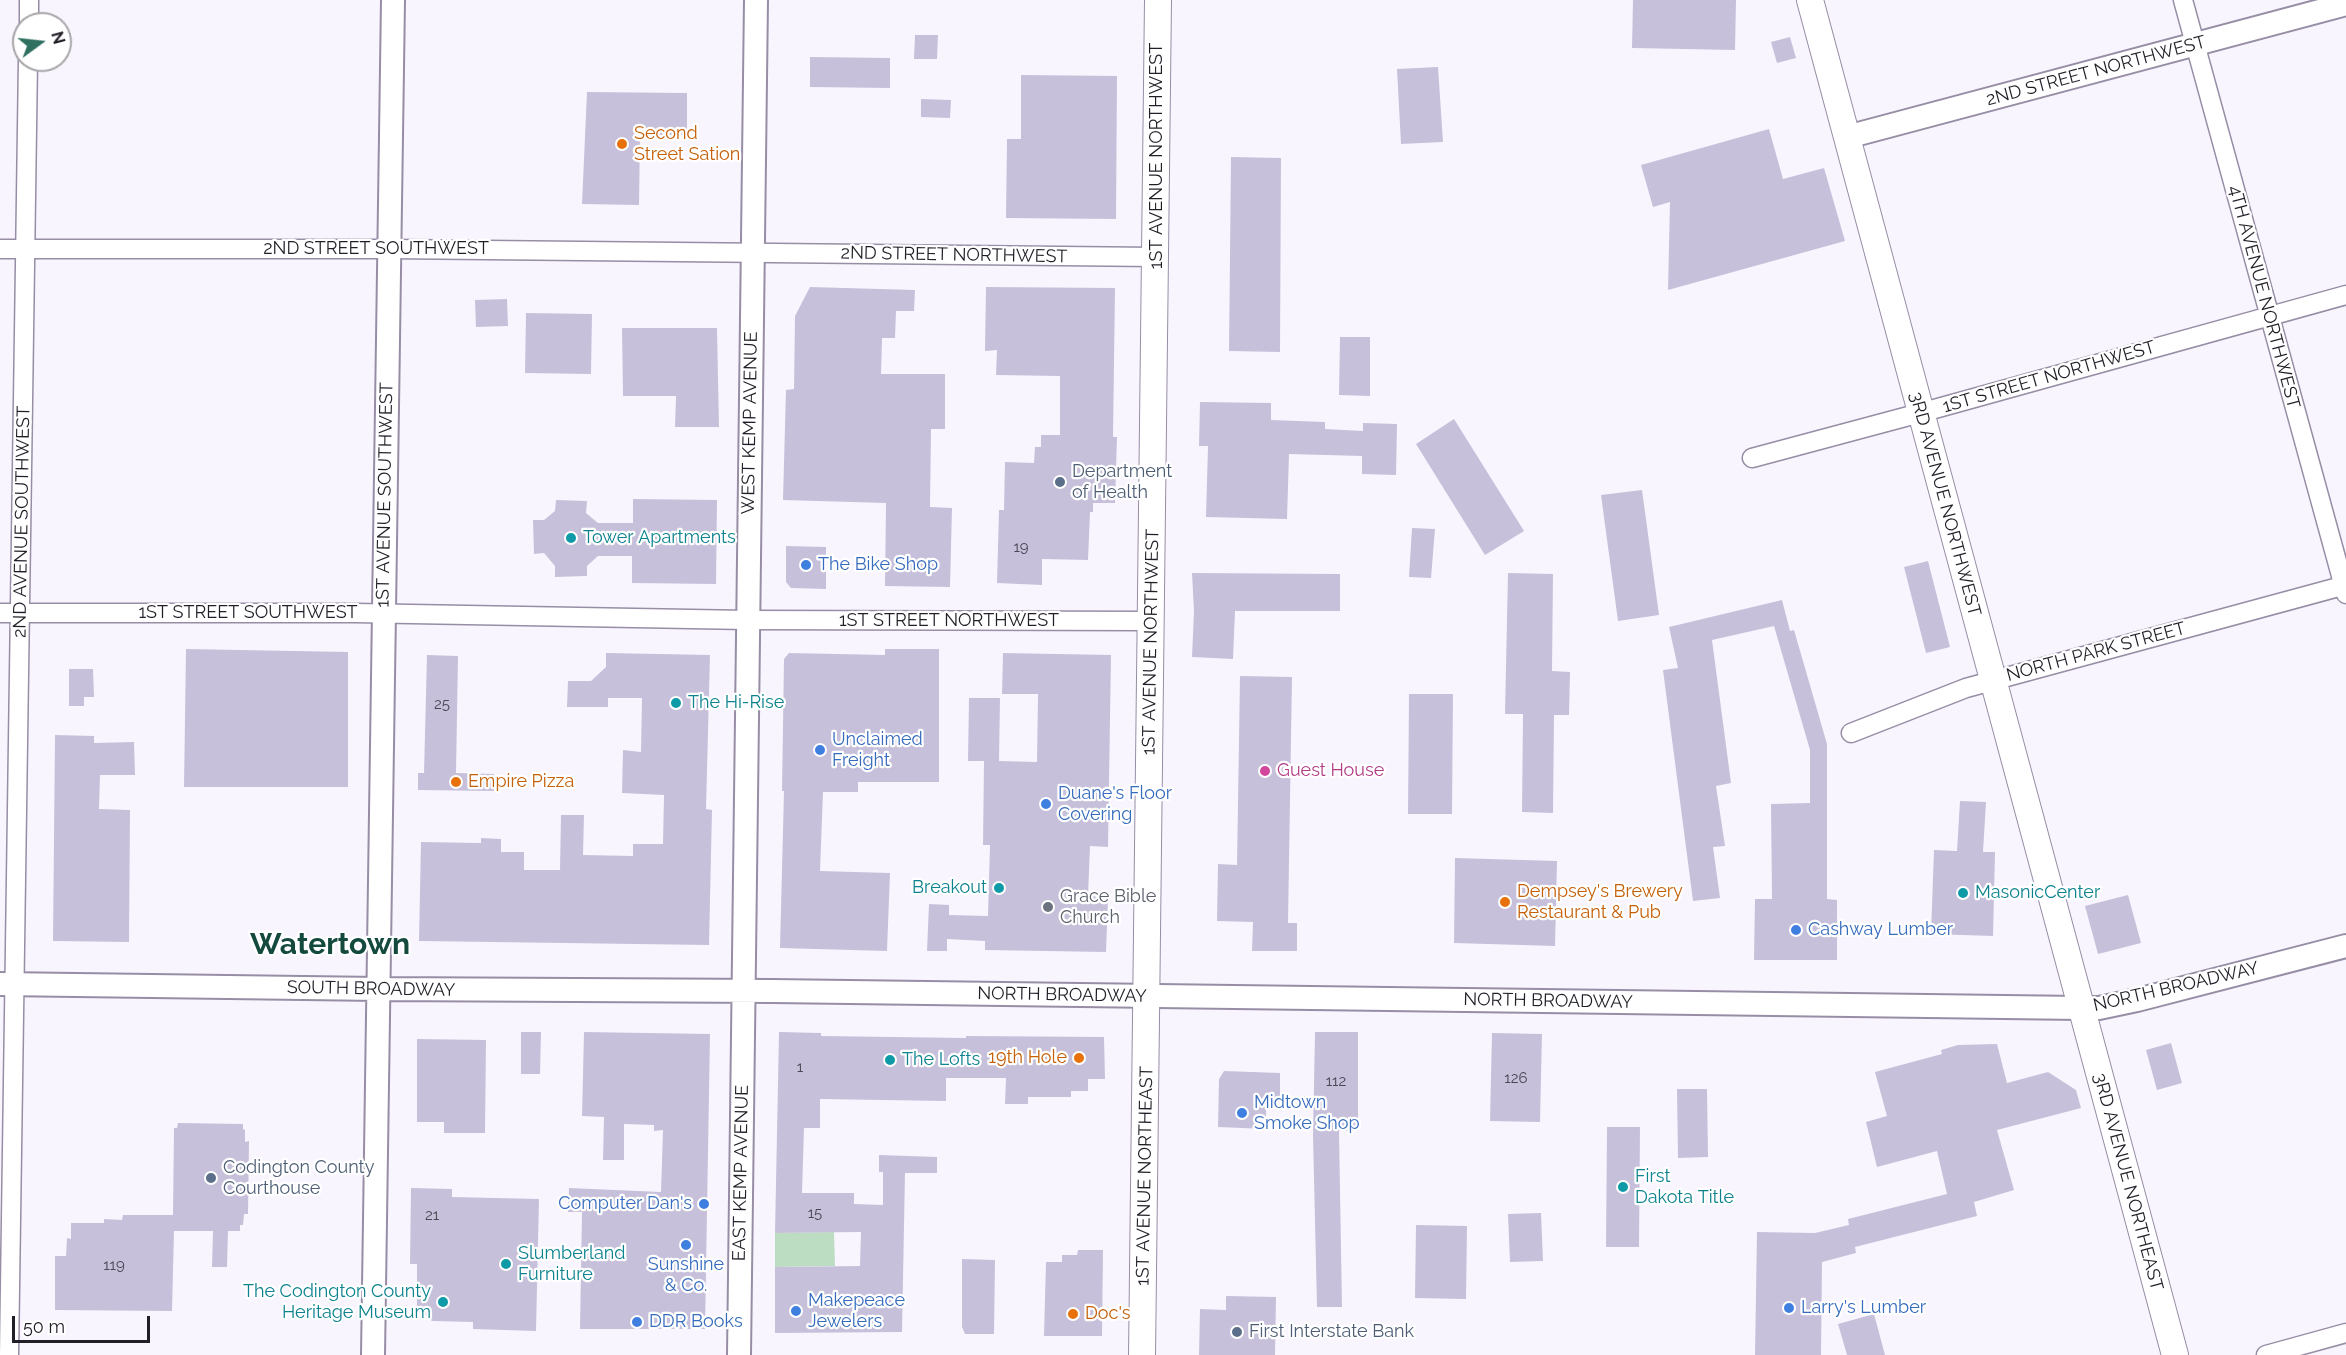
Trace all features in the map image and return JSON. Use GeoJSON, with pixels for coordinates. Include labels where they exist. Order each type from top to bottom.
{"type":"FeatureCollection","features":[{"type":"Feature","properties":{"kind":"main road","name":"1ST AVENUE NORTHWEST"},"geometry":{"type":"LineString","coordinates":[[1147,996],[1158,0]]}},
{"type":"Feature","properties":{"kind":"main road","name":"3RD AVENUE NORTHWEST"},"geometry":{"type":"LineString","coordinates":[[1810,0],[2081,1008]]}},
{"type":"Feature","properties":{"kind":"main road","name":"1ST AVENUE NORTHEAST"},"geometry":{"type":"LineString","coordinates":[[1142,1355],[1147,996]]}},
{"type":"Feature","properties":{"kind":"main road","name":"3RD AVENUE NORTHEAST"},"geometry":{"type":"LineString","coordinates":[[2081,1008],[2175,1355]]}},
{"type":"Feature","properties":{"kind":"street","name":"1ST AVENUE SOUTHWEST"},"geometry":{"type":"LineString","coordinates":[[373,1355],[393,0]]}},
{"type":"Feature","properties":{"kind":"street","name":"WEST KEMP AVENUE"},"geometry":{"type":"LineString","coordinates":[[743,991],[756,0]]}},
{"type":"Feature","properties":{"kind":"street","name":"4TH AVENUE NORTHWEST"},"geometry":{"type":"LineString","coordinates":[[2183,0],[2345,588]]}},
{"type":"Feature","properties":{"kind":"street","name":"2ND STREET NORTHWEST"},"geometry":{"type":"LineString","coordinates":[[1846,137],[2346,4]]}},
{"type":"Feature","properties":{"kind":"street","name":"2ND AVENUE SOUTHWEST"},"geometry":{"type":"LineString","coordinates":[[9,1355],[7,984],[21,613],[28,72]]}},
{"type":"Feature","properties":{"kind":"street","name":"2ND STREET SOUTHWEST"},"geometry":{"type":"LineString","coordinates":[[0,249],[390,249],[752,253]]}},
{"type":"Feature","properties":{"kind":"street","name":"2ND STREET NORTHWEST"},"geometry":{"type":"LineString","coordinates":[[752,253],[1156,257]]}},
{"type":"Feature","properties":{"kind":"street","name":"1ST STREET NORTHWEST"},"geometry":{"type":"LineString","coordinates":[[1752,458],[2346,295]]}},
{"type":"Feature","properties":{"kind":"street","name":"NORTH PARK STREET"},"geometry":{"type":"LineString","coordinates":[[1851,733],[1938,697],[1993,680],[2345,588]]}},
{"type":"Feature","properties":{"kind":"street","name":"1ST STREET SOUTHWEST"},"geometry":{"type":"LineString","coordinates":[[0,613],[383,613],[747,620]]}},
{"type":"Feature","properties":{"kind":"street","name":"1ST STREET NORTHWEST"},"geometry":{"type":"LineString","coordinates":[[747,620],[1152,621]]}},
{"type":"Feature","properties":{"kind":"street","name":"NORTH BROADWAY"},"geometry":{"type":"LineString","coordinates":[[743,991],[2099,1008],[2346,946]]}},
{"type":"Feature","properties":{"kind":"street","name":"SOUTH BROADWAY"},"geometry":{"type":"LineString","coordinates":[[7,984],[743,991]]}},
{"type":"Feature","properties":{"kind":"street","name":"EAST KEMP AVENUE"},"geometry":{"type":"LineString","coordinates":[[739,1355],[743,991]]}},
{"type":"Feature","properties":{"kind":"street"},"geometry":{"type":"LineString","coordinates":[[2266,1355],[2346,1333]]}},
{"type":"Feature","properties":{"kind":"green space"},"geometry":{"type":"Polygon","coordinates":[[[834,1232],[835,1266],[775,1267],[775,1233],[834,1232]]]}},
{"type":"Feature","properties":{"kind":"building"},"geometry":{"type":"Polygon","coordinates":[[[1633,0],[1736,0],[1735,50],[1632,48],[1633,0]]]}},
{"type":"Feature","properties":{"kind":"building"},"geometry":{"type":"Polygon","coordinates":[[[915,35],[938,35],[937,59],[914,59],[915,35]]]}},
{"type":"Feature","properties":{"kind":"building"},"geometry":{"type":"Polygon","coordinates":[[[1790,37],[1796,58],[1777,63],[1771,42],[1790,37]]]}},
{"type":"Feature","properties":{"kind":"building"},"geometry":{"type":"Polygon","coordinates":[[[810,57],[890,58],[890,88],[810,87],[810,57]]]}},
{"type":"Feature","properties":{"kind":"building"},"geometry":{"type":"Polygon","coordinates":[[[1438,67],[1443,142],[1401,144],[1397,69],[1438,67]]]}},
{"type":"Feature","properties":{"kind":"building"},"geometry":{"type":"Polygon","coordinates":[[[1021,75],[1117,76],[1116,219],[1006,218],[1007,139],[1021,139],[1021,75]]]}},
{"type":"Feature","properties":{"kind":"building","name":"Second Street Sation"},"geometry":{"type":"Polygon","coordinates":[[[587,92],[687,93],[687,135],[640,135],[639,205],[582,204],[587,92]]]}},
{"type":"Feature","properties":{"kind":"building"},"geometry":{"type":"Polygon","coordinates":[[[921,99],[951,100],[950,118],[921,117],[921,99]]]}},
{"type":"Feature","properties":{"kind":"building"},"geometry":{"type":"Polygon","coordinates":[[[1769,129],[1783,179],[1824,168],[1845,241],[1668,290],[1670,202],[1653,207],[1641,165],[1769,129]]]}},
{"type":"Feature","properties":{"kind":"building"},"geometry":{"type":"Polygon","coordinates":[[[1231,157],[1281,158],[1280,352],[1229,351],[1231,157]]]}},
{"type":"Feature","properties":{"kind":"building"},"geometry":{"type":"Polygon","coordinates":[[[810,287],[915,290],[914,311],[896,311],[895,338],[882,338],[881,374],[945,374],[945,429],[931,429],[930,507],[952,508],[950,587],[885,586],[886,503],[783,500],[786,390],[794,389],[795,316],[810,287]]]}},
{"type":"Feature","properties":{"kind":"building"},"geometry":{"type":"Polygon","coordinates":[[[986,287],[1115,288],[1113,437],[1117,437],[1115,503],[1093,503],[1093,512],[1090,512],[1088,560],[1042,559],[1042,585],[997,583],[999,510],[1004,510],[1005,462],[1034,463],[1035,447],[1041,447],[1041,435],[1060,435],[1060,376],[996,375],[997,350],[985,351],[986,287]]]}},
{"type":"Feature","properties":{"kind":"building"},"geometry":{"type":"Polygon","coordinates":[[[507,299],[508,326],[476,327],[475,300],[507,299]]]}},
{"type":"Feature","properties":{"kind":"building"},"geometry":{"type":"Polygon","coordinates":[[[526,313],[592,314],[591,374],[525,373],[526,313]]]}},
{"type":"Feature","properties":{"kind":"building"},"geometry":{"type":"Polygon","coordinates":[[[622,328],[717,328],[719,427],[675,427],[676,396],[623,396],[622,328]]]}},
{"type":"Feature","properties":{"kind":"building"},"geometry":{"type":"Polygon","coordinates":[[[1340,337],[1370,337],[1370,396],[1339,395],[1340,337]]]}},
{"type":"Feature","properties":{"kind":"building"},"geometry":{"type":"Polygon","coordinates":[[[1200,402],[1271,403],[1271,420],[1325,422],[1325,429],[1363,431],[1363,423],[1397,424],[1396,475],[1362,474],[1362,456],[1289,454],[1287,519],[1206,517],[1208,446],[1199,446],[1200,402]]]}},
{"type":"Feature","properties":{"kind":"building"},"geometry":{"type":"Polygon","coordinates":[[[1454,419],[1524,531],[1485,555],[1416,444],[1454,419]]]}},
{"type":"Feature","properties":{"kind":"building"},"geometry":{"type":"Polygon","coordinates":[[[1642,490],[1659,615],[1618,621],[1601,495],[1642,490]]]}},
{"type":"Feature","properties":{"kind":"building"},"geometry":{"type":"Polygon","coordinates":[[[633,499],[717,500],[716,584],[632,583],[632,556],[598,556],[587,566],[587,576],[555,577],[555,566],[544,553],[534,554],[533,520],[544,520],[555,511],[556,500],[587,501],[586,513],[598,523],[633,523],[633,499]]]}},
{"type":"Feature","properties":{"kind":"building"},"geometry":{"type":"Polygon","coordinates":[[[1412,528],[1435,529],[1431,578],[1409,577],[1412,528]]]}},
{"type":"Feature","properties":{"kind":"building","name":"The Bike Shop"},"geometry":{"type":"Polygon","coordinates":[[[786,546],[826,547],[826,589],[791,588],[786,582],[786,546]]]}},
{"type":"Feature","properties":{"kind":"building"},"geometry":{"type":"Polygon","coordinates":[[[1928,561],[1950,647],[1926,653],[1904,567],[1928,561]]]}},
{"type":"Feature","properties":{"kind":"building"},"geometry":{"type":"Polygon","coordinates":[[[1192,573],[1340,574],[1340,611],[1235,611],[1233,659],[1192,657],[1194,611],[1192,573]]]}},
{"type":"Feature","properties":{"kind":"building"},"geometry":{"type":"Polygon","coordinates":[[[1508,573],[1553,574],[1552,671],[1570,672],[1569,715],[1554,715],[1553,813],[1522,812],[1523,714],[1505,714],[1508,573]]]}},
{"type":"Feature","properties":{"kind":"building"},"geometry":{"type":"Polygon","coordinates":[[[1782,600],[1790,631],[1794,630],[1827,744],[1827,899],[1837,900],[1837,960],[1754,960],[1755,899],[1772,899],[1771,804],[1810,803],[1810,750],[1774,626],[1712,640],[1731,783],[1716,786],[1725,846],[1713,847],[1720,898],[1693,901],[1663,670],[1678,668],[1669,627],[1782,600]]]}},
{"type":"Feature","properties":{"kind":"building"},"geometry":{"type":"Polygon","coordinates":[[[186,649],[348,652],[348,787],[184,787],[186,649]]]}},
{"type":"Feature","properties":{"kind":"building"},"geometry":{"type":"Polygon","coordinates":[[[885,649],[939,649],[939,782],[858,782],[858,792],[823,792],[820,871],[890,873],[887,951],[780,948],[784,791],[782,791],[784,659],[789,653],[885,655],[885,649]]]}},
{"type":"Feature","properties":{"kind":"building"},"geometry":{"type":"Polygon","coordinates":[[[606,653],[710,655],[706,809],[712,810],[709,945],[419,941],[421,842],[481,843],[481,838],[501,839],[501,852],[524,852],[524,870],[560,870],[561,815],[584,815],[583,855],[633,856],[633,844],[663,844],[664,795],[622,793],[623,750],[641,752],[642,698],[608,698],[608,707],[567,707],[568,681],[591,681],[606,667],[606,653]]]}},
{"type":"Feature","properties":{"kind":"building"},"geometry":{"type":"Polygon","coordinates":[[[1003,653],[1111,655],[1108,847],[1090,846],[1088,896],[1108,897],[1106,952],[985,950],[985,941],[947,939],[947,951],[927,951],[929,904],[949,905],[949,915],[988,916],[990,845],[983,845],[984,761],[968,761],[969,698],[1000,698],[999,761],[1037,762],[1038,694],[1002,694],[1003,653]]]}},
{"type":"Feature","properties":{"kind":"building"},"geometry":{"type":"Polygon","coordinates":[[[427,655],[458,656],[456,773],[494,774],[494,791],[418,790],[418,773],[424,773],[427,655]]]}},
{"type":"Feature","properties":{"kind":"building"},"geometry":{"type":"Polygon","coordinates":[[[69,669],[93,669],[94,697],[84,697],[84,706],[69,706],[69,669]]]}},
{"type":"Feature","properties":{"kind":"building","name":"Guest House"},"geometry":{"type":"Polygon","coordinates":[[[1240,676],[1292,677],[1288,923],[1297,923],[1297,951],[1252,951],[1253,922],[1217,921],[1218,864],[1237,865],[1240,676]]]}},
{"type":"Feature","properties":{"kind":"building"},"geometry":{"type":"Polygon","coordinates":[[[1409,694],[1453,694],[1452,814],[1408,814],[1409,694]]]}},
{"type":"Feature","properties":{"kind":"building"},"geometry":{"type":"Polygon","coordinates":[[[55,735],[94,736],[94,743],[134,742],[135,775],[100,775],[99,809],[130,810],[129,942],[53,941],[55,735]]]}},
{"type":"Feature","properties":{"kind":"building","name":"MasonicCenter"},"geometry":{"type":"Polygon","coordinates":[[[1960,801],[1986,802],[1983,852],[1995,852],[1993,936],[1931,934],[1934,850],[1957,851],[1960,801]]]}},
{"type":"Feature","properties":{"kind":"building","name":"Dempsey's Brewery Restaurant & Pub"},"geometry":{"type":"Polygon","coordinates":[[[1455,858],[1557,861],[1555,946],[1454,943],[1455,858]]]}},
{"type":"Feature","properties":{"kind":"building"},"geometry":{"type":"Polygon","coordinates":[[[2128,895],[2141,943],[2098,954],[2085,906],[2128,895]]]}},
{"type":"Feature","properties":{"kind":"building"},"geometry":{"type":"Polygon","coordinates":[[[521,1032],[541,1032],[540,1074],[521,1074],[521,1032]]]}},
{"type":"Feature","properties":{"kind":"building"},"geometry":{"type":"Polygon","coordinates":[[[584,1032],[710,1034],[705,1329],[580,1329],[582,1212],[568,1212],[569,1188],[661,1192],[663,1130],[654,1131],[654,1125],[624,1124],[624,1160],[603,1160],[604,1117],[582,1116],[584,1032]]]}},
{"type":"Feature","properties":{"kind":"building"},"geometry":{"type":"Polygon","coordinates":[[[779,1032],[821,1033],[821,1036],[1104,1037],[1105,1079],[1088,1079],[1088,1091],[1071,1091],[1071,1097],[1028,1097],[1028,1104],[1005,1104],[1006,1078],[946,1078],[946,1101],[820,1099],[820,1128],[804,1128],[802,1193],[854,1193],[854,1204],[883,1205],[883,1172],[879,1172],[879,1155],[937,1157],[937,1173],[905,1173],[902,1332],[775,1333],[775,1267],[860,1266],[861,1232],[775,1233],[779,1032]]]}},
{"type":"Feature","properties":{"kind":"building"},"geometry":{"type":"Polygon","coordinates":[[[1315,1032],[1358,1032],[1358,1131],[1339,1131],[1342,1307],[1317,1307],[1313,1136],[1315,1032]]]}},
{"type":"Feature","properties":{"kind":"building"},"geometry":{"type":"Polygon","coordinates":[[[1492,1033],[1542,1034],[1540,1122],[1490,1121],[1492,1033]]]}},
{"type":"Feature","properties":{"kind":"building"},"geometry":{"type":"Polygon","coordinates":[[[417,1039],[486,1040],[485,1133],[444,1133],[444,1122],[417,1122],[417,1039]]]}},
{"type":"Feature","properties":{"kind":"building"},"geometry":{"type":"Polygon","coordinates":[[[2171,1043],[2182,1083],[2157,1090],[2146,1050],[2171,1043]]]}},
{"type":"Feature","properties":{"kind":"building"},"geometry":{"type":"Polygon","coordinates":[[[1997,1044],[2007,1083],[2048,1072],[2076,1090],[2081,1108],[1997,1130],[2014,1190],[1974,1202],[1977,1216],[1855,1247],[1856,1253],[1822,1262],[1821,1355],[1755,1355],[1757,1232],[1815,1233],[1849,1225],[1848,1219],[1947,1194],[1937,1151],[1877,1167],[1866,1122],[1887,1116],[1875,1072],[1942,1054],[1941,1050],[1958,1045],[1997,1044]]]}},
{"type":"Feature","properties":{"kind":"building","name":"Midtown Smoke Shop"},"geometry":{"type":"Polygon","coordinates":[[[1224,1071],[1280,1073],[1280,1098],[1266,1097],[1266,1129],[1218,1127],[1219,1079],[1224,1071]]]}},
{"type":"Feature","properties":{"kind":"building"},"geometry":{"type":"Polygon","coordinates":[[[1677,1089],[1707,1089],[1708,1157],[1678,1158],[1677,1089]]]}},
{"type":"Feature","properties":{"kind":"building"},"geometry":{"type":"Polygon","coordinates":[[[178,1123],[243,1124],[245,1142],[249,1141],[248,1214],[244,1214],[240,1231],[228,1231],[227,1267],[212,1267],[213,1231],[174,1231],[172,1311],[55,1310],[55,1256],[66,1256],[67,1238],[71,1239],[71,1223],[104,1223],[104,1219],[122,1220],[123,1215],[173,1215],[174,1128],[177,1128],[178,1123]]]}},
{"type":"Feature","properties":{"kind":"building","name":"First Dakota Title"},"geometry":{"type":"Polygon","coordinates":[[[1607,1127],[1640,1127],[1639,1247],[1606,1247],[1607,1127]]]}},
{"type":"Feature","properties":{"kind":"building"},"geometry":{"type":"Polygon","coordinates":[[[411,1188],[452,1189],[452,1197],[539,1199],[536,1331],[473,1329],[473,1322],[432,1321],[417,1306],[417,1264],[410,1264],[411,1188]]]}},
{"type":"Feature","properties":{"kind":"building"},"geometry":{"type":"Polygon","coordinates":[[[1541,1213],[1543,1261],[1510,1262],[1508,1214],[1541,1213]]]}},
{"type":"Feature","properties":{"kind":"building"},"geometry":{"type":"Polygon","coordinates":[[[1416,1225],[1467,1226],[1466,1299],[1415,1298],[1416,1225]]]}},
{"type":"Feature","properties":{"kind":"building","name":"Doc's"},"geometry":{"type":"Polygon","coordinates":[[[1078,1250],[1103,1250],[1102,1336],[1044,1336],[1046,1262],[1062,1262],[1062,1255],[1077,1255],[1078,1250]]]}},
{"type":"Feature","properties":{"kind":"building"},"geometry":{"type":"Polygon","coordinates":[[[962,1259],[995,1260],[994,1334],[965,1334],[962,1327],[962,1259]]]}},
{"type":"Feature","properties":{"kind":"building","name":"First Interstate Bank"},"geometry":{"type":"Polygon","coordinates":[[[1226,1296],[1276,1297],[1275,1355],[1199,1355],[1200,1309],[1226,1310],[1226,1296]]]}},
{"type":"Feature","properties":{"kind":"building"},"geometry":{"type":"Polygon","coordinates":[[[1874,1314],[1885,1355],[1847,1355],[1838,1324],[1874,1314]]]}},
{"type":"Feature","properties":{"kind":"place","name":"Second Street Sation"},"geometry":{"type":"Point","coordinates":[622,144]}},
{"type":"Feature","properties":{"kind":"place","name":"Department of Health"},"geometry":{"type":"Point","coordinates":[1060,482]}},
{"type":"Feature","properties":{"kind":"place","name":"Tower Apartments"},"geometry":{"type":"Point","coordinates":[571,538]}},
{"type":"Feature","properties":{"kind":"place","name":"The Bike Shop"},"geometry":{"type":"Point","coordinates":[806,565]}},
{"type":"Feature","properties":{"kind":"place","name":"The Hi-Rise"},"geometry":{"type":"Point","coordinates":[676,703]}},
{"type":"Feature","properties":{"kind":"place","name":"Unclaimed Freight"},"geometry":{"type":"Point","coordinates":[820,750]}},
{"type":"Feature","properties":{"kind":"place","name":"Guest House"},"geometry":{"type":"Point","coordinates":[1265,771]}},
{"type":"Feature","properties":{"kind":"place","name":"Empire Pizza"},"geometry":{"type":"Point","coordinates":[456,782]}},
{"type":"Feature","properties":{"kind":"place","name":"Duane's Floor Covering"},"geometry":{"type":"Point","coordinates":[1046,804]}},
{"type":"Feature","properties":{"kind":"place","name":"Breakout"},"geometry":{"type":"Point","coordinates":[999,888]}},
{"type":"Feature","properties":{"kind":"place","name":"MasonicCenter"},"geometry":{"type":"Point","coordinates":[1963,893]}},
{"type":"Feature","properties":{"kind":"place","name":"Dempsey's Brewery Restaurant & Pub"},"geometry":{"type":"Point","coordinates":[1505,902]}},
{"type":"Feature","properties":{"kind":"place","name":"Grace Bible Church"},"geometry":{"type":"Point","coordinates":[1048,907]}},
{"type":"Feature","properties":{"kind":"place","name":"Cashway Lumber"},"geometry":{"type":"Point","coordinates":[1796,930]}},
{"type":"Feature","properties":{"kind":"place","name":"19th Hole"},"geometry":{"type":"Point","coordinates":[1079,1058]}},
{"type":"Feature","properties":{"kind":"place","name":"The Lofts"},"geometry":{"type":"Point","coordinates":[890,1060]}},
{"type":"Feature","properties":{"kind":"place","name":"Midtown Smoke Shop"},"geometry":{"type":"Point","coordinates":[1242,1113]}},
{"type":"Feature","properties":{"kind":"place","name":"Codington County Courthouse"},"geometry":{"type":"Point","coordinates":[211,1178]}},
{"type":"Feature","properties":{"kind":"place","name":"First Dakota Title"},"geometry":{"type":"Point","coordinates":[1623,1187]}},
{"type":"Feature","properties":{"kind":"place","name":"Computer Dan's"},"geometry":{"type":"Point","coordinates":[704,1204]}},
{"type":"Feature","properties":{"kind":"place","name":"Sunshine & Co."},"geometry":{"type":"Point","coordinates":[686,1245]}},
{"type":"Feature","properties":{"kind":"place","name":"Slumberland Furniture"},"geometry":{"type":"Point","coordinates":[506,1264]}},
{"type":"Feature","properties":{"kind":"place","name":"The Codington County Heritage Museum"},"geometry":{"type":"Point","coordinates":[443,1302]}},
{"type":"Feature","properties":{"kind":"place","name":"Larry's Lumber"},"geometry":{"type":"Point","coordinates":[1789,1308]}},
{"type":"Feature","properties":{"kind":"place","name":"Makepeace Jewelers"},"geometry":{"type":"Point","coordinates":[796,1311]}},
{"type":"Feature","properties":{"kind":"place","name":"Doc's"},"geometry":{"type":"Point","coordinates":[1073,1314]}},
{"type":"Feature","properties":{"kind":"place","name":"DDR Books"},"geometry":{"type":"Point","coordinates":[637,1322]}},
{"type":"Feature","properties":{"kind":"place","name":"First Interstate Bank"},"geometry":{"type":"Point","coordinates":[1237,1332]}},
{"type":"Feature","properties":{"kind":"district","name":"Watertown"},"geometry":{"type":"Point","coordinates":[330,945]}}]}
